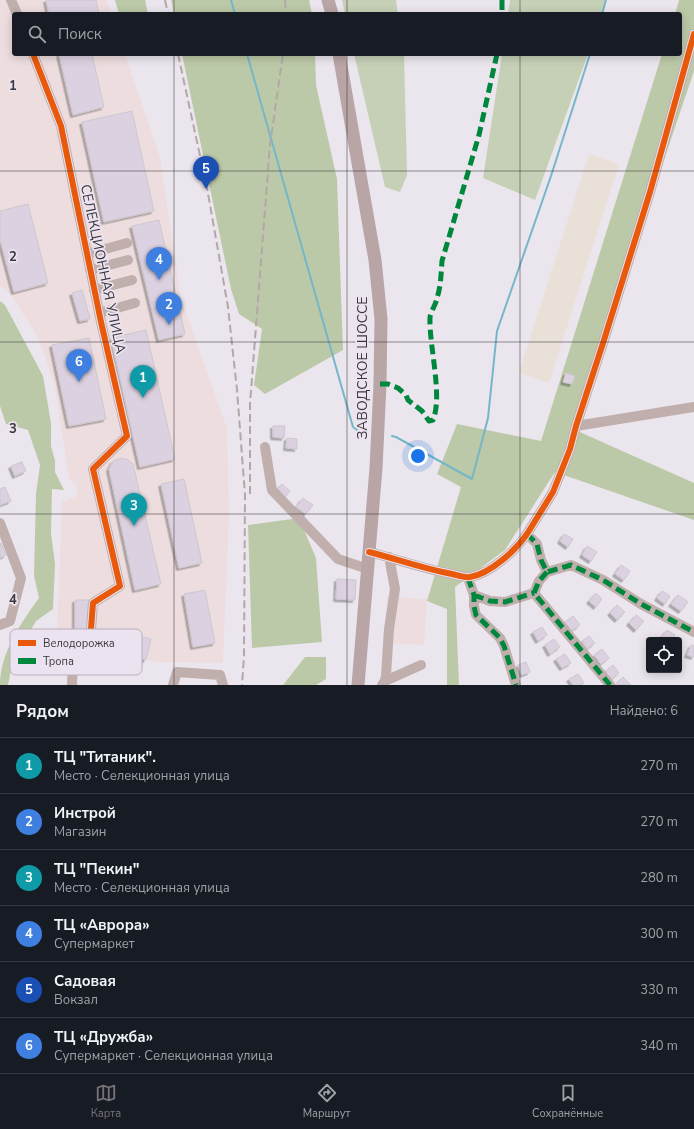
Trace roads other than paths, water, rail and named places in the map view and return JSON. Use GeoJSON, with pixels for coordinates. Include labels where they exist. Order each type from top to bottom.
{"type":"FeatureCollection","features":[{"type":"Feature","properties":{"kind":"main road"},"geometry":{"type":"LineString","coordinates":[[328,0],[331,12]]}},
{"type":"Feature","properties":{"kind":"main road","name":"ЗАВОДСКОЕ ШОССЕ"},"geometry":{"type":"LineString","coordinates":[[339,56],[376,260],[381,319],[377,460],[369,552],[361,683]]}},
{"type":"Feature","properties":{"kind":"street"},"geometry":{"type":"LineString","coordinates":[[11,0],[16,12]]}},
{"type":"Feature","properties":{"kind":"street"},"geometry":{"type":"LineString","coordinates":[[369,552],[429,570],[468,578],[481,574],[504,558],[523,540],[527,534],[553,492],[570,449],[650,192],[694,34]]}},
{"type":"Feature","properties":{"kind":"street","name":"СЕЛЕКЦИОННАЯ УЛИЦА"},"geometry":{"type":"LineString","coordinates":[[34,56],[61,126],[94,290],[126,436],[93,469],[120,586],[93,602],[91,629]]}},
{"type":"Feature","properties":{"kind":"street"},"geometry":{"type":"LineString","coordinates":[[87,254],[127,243]]}},
{"type":"Feature","properties":{"kind":"street"},"geometry":{"type":"LineString","coordinates":[[90,270],[128,260]]}},
{"type":"Feature","properties":{"kind":"street"},"geometry":{"type":"LineString","coordinates":[[94,290],[132,280]]}},
{"type":"Feature","properties":{"kind":"street"},"geometry":{"type":"LineString","coordinates":[[99,313],[135,303]]}},
{"type":"Feature","properties":{"kind":"street"},"geometry":{"type":"LineString","coordinates":[[576,426],[694,407]]}},
{"type":"Feature","properties":{"kind":"street"},"geometry":{"type":"LineString","coordinates":[[266,447],[272,490],[338,558],[368,569]]}},
{"type":"Feature","properties":{"kind":"street"},"geometry":{"type":"LineString","coordinates":[[0,523],[21,578],[10,621],[0,626]]}},
{"type":"Feature","properties":{"kind":"street"},"geometry":{"type":"LineString","coordinates":[[527,534],[537,544],[541,560],[547,572]]}},
{"type":"Feature","properties":{"kind":"street"},"geometry":{"type":"LineString","coordinates":[[384,683],[394,589],[389,557]]}},
{"type":"Feature","properties":{"kind":"street"},"geometry":{"type":"LineString","coordinates":[[534,593],[539,581],[547,572],[571,565],[603,580],[642,604],[694,632]]}},
{"type":"Feature","properties":{"kind":"street"},"geometry":{"type":"LineString","coordinates":[[468,578],[474,595],[476,615],[500,638],[504,646],[516,685]]}},
{"type":"Feature","properties":{"kind":"street"},"geometry":{"type":"LineString","coordinates":[[474,595],[490,601],[505,602],[534,593]]}},
{"type":"Feature","properties":{"kind":"street"},"geometry":{"type":"LineString","coordinates":[[534,593],[610,685]]}},
{"type":"Feature","properties":{"kind":"street"},"geometry":{"type":"LineString","coordinates":[[384,683],[421,665]]}},
{"type":"Feature","properties":{"kind":"street"},"geometry":{"type":"LineString","coordinates":[[173,685],[177,672],[220,675],[223,685]]}},
{"type":"Feature","properties":{"kind":"street"},"geometry":{"type":"LineString","coordinates":[[72,685],[73,675]]}},
{"type":"Feature","properties":{"kind":"waterway"},"geometry":{"type":"LineString","coordinates":[[231,0],[234,12]]}},
{"type":"Feature","properties":{"kind":"waterway"},"geometry":{"type":"LineString","coordinates":[[603,12],[606,0]]}},
{"type":"Feature","properties":{"kind":"waterway"},"geometry":{"type":"LineString","coordinates":[[248,56],[353,427],[357,430]]}},
{"type":"Feature","properties":{"kind":"waterway"},"geometry":{"type":"LineString","coordinates":[[392,436],[472,479],[488,418],[497,331],[551,176],[589,56]]}},
{"type":"Feature","properties":{"kind":"railway"},"geometry":{"type":"LineString","coordinates":[[165,0],[168,12]]}},
{"type":"Feature","properties":{"kind":"railway"},"geometry":{"type":"LineString","coordinates":[[285,0],[286,12]]}},
{"type":"Feature","properties":{"kind":"railway"},"geometry":{"type":"LineString","coordinates":[[178,56],[207,188],[228,307],[237,390],[245,495],[244,656],[242,685]]}},
{"type":"Feature","properties":{"kind":"railway"},"geometry":{"type":"LineString","coordinates":[[250,494],[250,404],[270,145],[283,56]]}},
{"type":"Feature","properties":{"kind":"place","name":"Садовая"},"geometry":{"type":"Point","coordinates":[206,189]}},
{"type":"Feature","properties":{"kind":"place","name":"ТЦ «Аврора»"},"geometry":{"type":"Point","coordinates":[159,280]}},
{"type":"Feature","properties":{"kind":"place","name":"Инстрой"},"geometry":{"type":"Point","coordinates":[169,325]}},
{"type":"Feature","properties":{"kind":"place","name":"ТЦ «Дружба»"},"geometry":{"type":"Point","coordinates":[79,382]}},
{"type":"Feature","properties":{"kind":"place","name":"ТЦ \"Титаник\"."},"geometry":{"type":"Point","coordinates":[143,398]}},
{"type":"Feature","properties":{"kind":"place","name":"ТЦ \"Пекин\""},"geometry":{"type":"Point","coordinates":[134,526]}}]}
